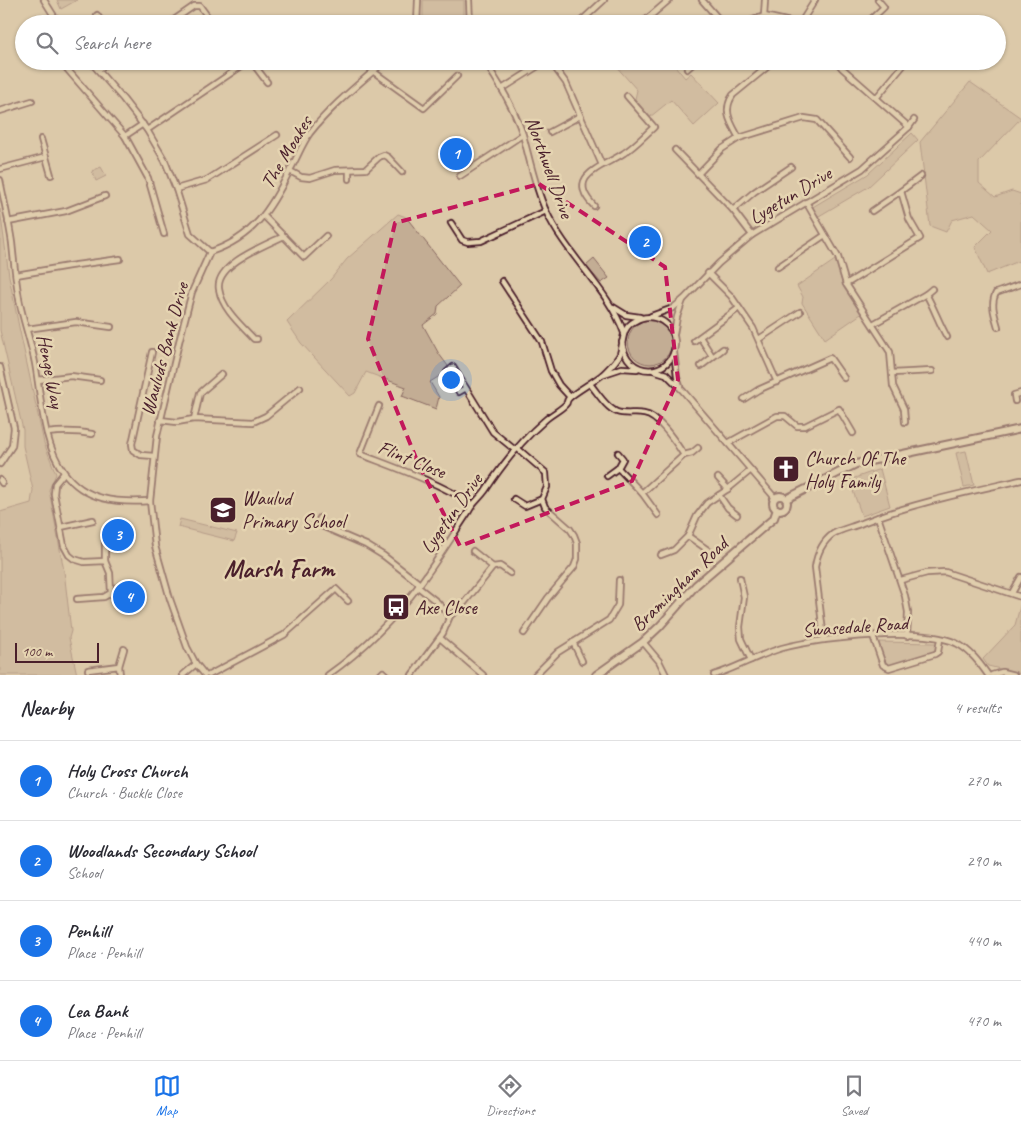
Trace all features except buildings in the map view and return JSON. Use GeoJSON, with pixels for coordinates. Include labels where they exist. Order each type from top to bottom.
{"type":"FeatureCollection","features":[{"type":"Feature","properties":{"kind":"street"},"geometry":{"type":"LineString","coordinates":[[44,0],[53,15]]}},
{"type":"Feature","properties":{"kind":"street"},"geometry":{"type":"LineString","coordinates":[[190,0],[194,6]]}},
{"type":"Feature","properties":{"kind":"street"},"geometry":{"type":"LineString","coordinates":[[417,15],[418,0]]}},
{"type":"Feature","properties":{"kind":"street"},"geometry":{"type":"LineString","coordinates":[[469,0],[470,15]]}},
{"type":"Feature","properties":{"kind":"street"},"geometry":{"type":"LineString","coordinates":[[588,15],[604,0]]}},
{"type":"Feature","properties":{"kind":"street"},"geometry":{"type":"LineString","coordinates":[[652,15],[669,0]]}},
{"type":"Feature","properties":{"kind":"street"},"geometry":{"type":"LineString","coordinates":[[702,0],[715,15]]}},
{"type":"Feature","properties":{"kind":"street"},"geometry":{"type":"LineString","coordinates":[[764,15],[765,0]]}},
{"type":"Feature","properties":{"kind":"street"},"geometry":{"type":"LineString","coordinates":[[805,15],[815,0]]}},
{"type":"Feature","properties":{"kind":"street"},"geometry":{"type":"LineString","coordinates":[[876,15],[884,7],[878,0]]}},
{"type":"Feature","properties":{"kind":"street"},"geometry":{"type":"LineString","coordinates":[[181,15],[194,6],[200,6],[207,15]]}},
{"type":"Feature","properties":{"kind":"street"},"geometry":{"type":"LineString","coordinates":[[68,70],[125,136],[148,178],[164,234]]}},
{"type":"Feature","properties":{"kind":"street"},"geometry":{"type":"LineString","coordinates":[[98,70],[147,130],[165,161],[190,234],[210,252]]}},
{"type":"Feature","properties":{"kind":"street"},"geometry":{"type":"LineString","coordinates":[[147,130],[237,70]]}},
{"type":"Feature","properties":{"kind":"street"},"geometry":{"type":"LineString","coordinates":[[257,70],[267,82]]}},
{"type":"Feature","properties":{"kind":"street","name":"Northwell Drive"},"geometry":{"type":"LineString","coordinates":[[490,70],[502,89],[522,135],[546,211],[559,236],[610,305],[624,333]]}},
{"type":"Feature","properties":{"kind":"street"},"geometry":{"type":"LineString","coordinates":[[502,89],[533,70]]}},
{"type":"Feature","properties":{"kind":"street"},"geometry":{"type":"LineString","coordinates":[[556,70],[566,82],[602,165]]}},
{"type":"Feature","properties":{"kind":"street"},"geometry":{"type":"LineString","coordinates":[[739,138],[728,114],[727,106],[733,95],[764,70]]}},
{"type":"Feature","properties":{"kind":"street"},"geometry":{"type":"LineString","coordinates":[[846,70],[910,127]]}},
{"type":"Feature","properties":{"kind":"street"},"geometry":{"type":"LineString","coordinates":[[876,98],[899,70]]}},
{"type":"Feature","properties":{"kind":"street"},"geometry":{"type":"LineString","coordinates":[[374,72],[424,108],[457,76]]}},
{"type":"Feature","properties":{"kind":"street","name":"The Moakes"},"geometry":{"type":"LineString","coordinates":[[210,252],[229,246],[241,238],[264,216],[309,135],[322,119],[374,72]]}},
{"type":"Feature","properties":{"kind":"street"},"geometry":{"type":"LineString","coordinates":[[594,206],[585,194],[584,183],[586,177],[602,165],[627,152],[654,127],[627,96]]}},
{"type":"Feature","properties":{"kind":"street"},"geometry":{"type":"LineString","coordinates":[[0,109],[32,101]]}},
{"type":"Feature","properties":{"kind":"street"},"geometry":{"type":"LineString","coordinates":[[550,132],[580,116]]}},
{"type":"Feature","properties":{"kind":"street"},"geometry":{"type":"LineString","coordinates":[[698,174],[722,149],[739,138],[804,118],[811,118],[822,124],[850,157]]}},
{"type":"Feature","properties":{"kind":"street","name":"Lygetun Drive"},"geometry":{"type":"LineString","coordinates":[[684,299],[708,274],[752,235],[862,170],[910,127],[914,120]]}},
{"type":"Feature","properties":{"kind":"street"},"geometry":{"type":"LineString","coordinates":[[125,136],[142,124]]}},
{"type":"Feature","properties":{"kind":"street"},"geometry":{"type":"LineString","coordinates":[[460,176],[522,135]]}},
{"type":"Feature","properties":{"kind":"street"},"geometry":{"type":"LineString","coordinates":[[176,189],[207,180],[277,136]]}},
{"type":"Feature","properties":{"kind":"street"},"geometry":{"type":"LineString","coordinates":[[41,139],[50,175]]}},
{"type":"Feature","properties":{"kind":"street"},"geometry":{"type":"LineString","coordinates":[[675,150],[733,210],[752,235]]}},
{"type":"Feature","properties":{"kind":"street"},"geometry":{"type":"LineString","coordinates":[[290,170],[301,177],[310,178],[335,170],[368,168],[384,155],[402,172]]}},
{"type":"Feature","properties":{"kind":"street"},"geometry":{"type":"LineString","coordinates":[[0,169],[46,157]]}},
{"type":"Feature","properties":{"kind":"street"},"geometry":{"type":"LineString","coordinates":[[733,210],[754,192],[791,167]]}},
{"type":"Feature","properties":{"kind":"street"},"geometry":{"type":"LineString","coordinates":[[349,170],[349,179]]}},
{"type":"Feature","properties":{"kind":"street"},"geometry":{"type":"LineString","coordinates":[[872,211],[921,176]]}},
{"type":"Feature","properties":{"kind":"street","name":"Henge Way"},"geometry":{"type":"LineString","coordinates":[[0,180],[20,304],[27,328],[52,452],[64,473],[84,490],[97,497],[125,502],[150,501]]}},
{"type":"Feature","properties":{"kind":"street"},"geometry":{"type":"LineString","coordinates":[[846,284],[920,238],[909,219],[901,191]]}},
{"type":"Feature","properties":{"kind":"street"},"geometry":{"type":"LineString","coordinates":[[8,222],[66,211],[105,196]]}},
{"type":"Feature","properties":{"kind":"street"},"geometry":{"type":"LineString","coordinates":[[806,202],[838,257],[846,284],[890,352],[893,386],[904,409],[905,422]]}},
{"type":"Feature","properties":{"kind":"street"},"geometry":{"type":"LineString","coordinates":[[452,223],[462,240],[468,242],[482,241],[546,211]]}},
{"type":"Feature","properties":{"kind":"street"},"geometry":{"type":"LineString","coordinates":[[264,216],[304,257],[326,236]]}},
{"type":"Feature","properties":{"kind":"street"},"geometry":{"type":"LineString","coordinates":[[778,267],[825,235]]}},
{"type":"Feature","properties":{"kind":"street"},"geometry":{"type":"LineString","coordinates":[[257,339],[254,339],[233,317],[226,306],[219,288],[222,274],[232,264],[284,236]]}},
{"type":"Feature","properties":{"kind":"street","name":"Wauluds Bank Drive"},"geometry":{"type":"LineString","coordinates":[[205,675],[196,664],[178,624],[155,546],[150,501],[154,456],[160,420],[192,292],[210,252]]}},
{"type":"Feature","properties":{"kind":"street"},"geometry":{"type":"LineString","coordinates":[[16,275],[120,260]]}},
{"type":"Feature","properties":{"kind":"street"},"geometry":{"type":"LineString","coordinates":[[708,274],[730,296],[759,339],[777,382]]}},
{"type":"Feature","properties":{"kind":"street"},"geometry":{"type":"LineString","coordinates":[[502,281],[542,342],[551,371],[559,385],[570,397]]}},
{"type":"Feature","properties":{"kind":"street"},"geometry":{"type":"LineString","coordinates":[[1004,321],[998,325],[994,296],[996,293],[1021,284]]}},
{"type":"Feature","properties":{"kind":"street"},"geometry":{"type":"LineString","coordinates":[[993,288],[996,293]]}},
{"type":"Feature","properties":{"kind":"street"},"geometry":{"type":"LineString","coordinates":[[873,324],[932,289]]}},
{"type":"Feature","properties":{"kind":"street"},"geometry":{"type":"LineString","coordinates":[[926,294],[946,337]]}},
{"type":"Feature","properties":{"kind":"street"},"geometry":{"type":"LineString","coordinates":[[624,333],[628,326],[641,318],[672,308],[684,299]]}},
{"type":"Feature","properties":{"kind":"street"},"geometry":{"type":"LineString","coordinates":[[683,391],[677,377],[674,335],[677,317],[684,299]]}},
{"type":"Feature","properties":{"kind":"street","name":"Northwell Drive"},"geometry":{"type":"LineString","coordinates":[[610,305],[626,315],[641,318]]}},
{"type":"Feature","properties":{"kind":"street"},"geometry":{"type":"LineString","coordinates":[[694,341],[739,308]]}},
{"type":"Feature","properties":{"kind":"street"},"geometry":{"type":"LineString","coordinates":[[759,339],[800,312]]}},
{"type":"Feature","properties":{"kind":"street"},"geometry":{"type":"LineString","coordinates":[[648,317],[664,322],[674,335]]}},
{"type":"Feature","properties":{"kind":"street"},"geometry":{"type":"LineString","coordinates":[[27,328],[76,322],[111,327]]}},
{"type":"Feature","properties":{"kind":"street","name":"Lygetun Drive"},"geometry":{"type":"LineString","coordinates":[[328,675],[364,646],[396,614],[419,585],[470,511],[472,504],[480,498],[516,449],[544,420],[566,404],[570,397],[603,374],[616,361],[620,354],[624,333]]}},
{"type":"Feature","properties":{"kind":"street"},"geometry":{"type":"LineString","coordinates":[[700,337],[712,356]]}},
{"type":"Feature","properties":{"kind":"street"},"geometry":{"type":"LineString","coordinates":[[622,342],[623,351],[627,359],[641,369]]}},
{"type":"Feature","properties":{"kind":"street"},"geometry":{"type":"LineString","coordinates":[[700,366],[723,349]]}},
{"type":"Feature","properties":{"kind":"street"},"geometry":{"type":"LineString","coordinates":[[652,370],[666,364],[674,350]]}},
{"type":"Feature","properties":{"kind":"street"},"geometry":{"type":"LineString","coordinates":[[152,352],[132,444],[133,450],[141,455],[154,456]]}},
{"type":"Feature","properties":{"kind":"street"},"geometry":{"type":"LineString","coordinates":[[744,399],[830,358],[844,378]]}},
{"type":"Feature","properties":{"kind":"street"},"geometry":{"type":"LineString","coordinates":[[0,366],[14,428],[12,446],[0,464]]}},
{"type":"Feature","properties":{"kind":"street"},"geometry":{"type":"LineString","coordinates":[[466,388],[459,392],[447,372],[453,367],[466,388],[493,432],[546,473],[546,487],[542,500],[544,507],[570,529],[577,543],[577,559],[574,567],[548,598],[524,633]]}},
{"type":"Feature","properties":{"kind":"street","name":"Lygetun Drive"},"geometry":{"type":"LineString","coordinates":[[603,374],[622,368],[652,370]]}},
{"type":"Feature","properties":{"kind":"street"},"geometry":{"type":"LineString","coordinates":[[652,370],[666,374],[683,391],[775,498]]}},
{"type":"Feature","properties":{"kind":"street"},"geometry":{"type":"LineString","coordinates":[[892,373],[932,371]]}},
{"type":"Feature","properties":{"kind":"street"},"geometry":{"type":"LineString","coordinates":[[194,418],[200,393],[222,374]]}},
{"type":"Feature","properties":{"kind":"street"},"geometry":{"type":"LineString","coordinates":[[38,380],[71,376],[100,380]]}},
{"type":"Feature","properties":{"kind":"street"},"geometry":{"type":"LineString","coordinates":[[590,384],[611,409],[616,412],[646,414],[655,418],[684,455]]}},
{"type":"Feature","properties":{"kind":"street"},"geometry":{"type":"LineString","coordinates":[[160,420],[177,422],[194,418],[253,422],[266,416],[300,388]]}},
{"type":"Feature","properties":{"kind":"street"},"geometry":{"type":"LineString","coordinates":[[1011,388],[1014,398],[1021,393]]}},
{"type":"Feature","properties":{"kind":"street","name":"Flint Close"},"geometry":{"type":"LineString","coordinates":[[379,406],[360,454],[430,481],[472,504]]}},
{"type":"Feature","properties":{"kind":"street"},"geometry":{"type":"LineString","coordinates":[[728,443],[777,416],[785,416],[794,424],[802,427],[839,409],[852,433]]}},
{"type":"Feature","properties":{"kind":"street"},"geometry":{"type":"LineString","coordinates":[[786,499],[856,464],[1021,429]]}},
{"type":"Feature","properties":{"kind":"street"},"geometry":{"type":"LineString","coordinates":[[47,433],[64,430],[92,434]]}},
{"type":"Feature","properties":{"kind":"street"},"geometry":{"type":"LineString","coordinates":[[642,493],[684,455],[692,453],[698,448]]}},
{"type":"Feature","properties":{"kind":"street"},"geometry":{"type":"LineString","coordinates":[[607,476],[618,468],[623,459],[618,453]]}},
{"type":"Feature","properties":{"kind":"street"},"geometry":{"type":"LineString","coordinates":[[618,468],[642,493],[658,515]]}},
{"type":"Feature","properties":{"kind":"street"},"geometry":{"type":"LineString","coordinates":[[661,555],[674,550],[688,536],[707,503],[751,470]]}},
{"type":"Feature","properties":{"kind":"street"},"geometry":{"type":"LineString","coordinates":[[64,473],[55,484],[54,494],[64,546],[69,555],[74,559],[84,562],[105,561]]}},
{"type":"Feature","properties":{"kind":"street"},"geometry":{"type":"LineString","coordinates":[[718,478],[728,489]]}},
{"type":"Feature","properties":{"kind":"street"},"geometry":{"type":"LineString","coordinates":[[824,640],[815,567],[817,555],[823,544],[833,534],[878,517],[940,499],[1021,480]]}},
{"type":"Feature","properties":{"kind":"street"},"geometry":{"type":"LineString","coordinates":[[719,495],[728,508],[737,515]]}},
{"type":"Feature","properties":{"kind":"street"},"geometry":{"type":"LineString","coordinates":[[775,498],[781,496],[786,499]]}},
{"type":"Feature","properties":{"kind":"street"},"geometry":{"type":"LineString","coordinates":[[775,498],[773,504],[777,509],[781,510],[787,504],[786,499]]}},
{"type":"Feature","properties":{"kind":"street"},"geometry":{"type":"LineString","coordinates":[[514,499],[525,506],[542,500]]}},
{"type":"Feature","properties":{"kind":"street","name":"Bramingham Road"},"geometry":{"type":"LineString","coordinates":[[596,675],[643,642],[660,626],[696,585],[774,518],[777,509]]}},
{"type":"Feature","properties":{"kind":"street"},"geometry":{"type":"LineString","coordinates":[[878,517],[900,580],[908,612],[908,636]]}},
{"type":"Feature","properties":{"kind":"street"},"geometry":{"type":"LineString","coordinates":[[320,518],[317,524],[366,545],[384,556],[419,585],[450,616]]}},
{"type":"Feature","properties":{"kind":"street"},"geometry":{"type":"LineString","coordinates":[[61,527],[92,520]]}},
{"type":"Feature","properties":{"kind":"street"},"geometry":{"type":"LineString","coordinates":[[77,600],[104,597],[111,593],[110,573],[105,561],[105,534]]}},
{"type":"Feature","properties":{"kind":"street"},"geometry":{"type":"LineString","coordinates":[[688,536],[708,550]]}},
{"type":"Feature","properties":{"kind":"street"},"geometry":{"type":"LineString","coordinates":[[473,552],[493,567]]}},
{"type":"Feature","properties":{"kind":"street"},"geometry":{"type":"LineString","coordinates":[[412,675],[440,638],[450,616],[460,608],[493,567],[500,566],[510,574]]}},
{"type":"Feature","properties":{"kind":"street"},"geometry":{"type":"LineString","coordinates":[[900,580],[927,573],[945,572],[1021,597]]}},
{"type":"Feature","properties":{"kind":"street"},"geometry":{"type":"LineString","coordinates":[[1012,593],[1021,577]]}},
{"type":"Feature","properties":{"kind":"street"},"geometry":{"type":"LineString","coordinates":[[740,578],[744,597],[740,627],[741,639],[751,660]]}},
{"type":"Feature","properties":{"kind":"street"},"geometry":{"type":"LineString","coordinates":[[535,675],[558,652],[609,620],[618,605],[618,580]]}},
{"type":"Feature","properties":{"kind":"street"},"geometry":{"type":"LineString","coordinates":[[209,675],[284,635],[336,589],[348,601]]}},
{"type":"Feature","properties":{"kind":"street"},"geometry":{"type":"LineString","coordinates":[[873,636],[883,665],[890,668],[935,654],[938,652],[940,639]]}},
{"type":"Feature","properties":{"kind":"street","name":"Swasedale Road"},"geometry":{"type":"LineString","coordinates":[[714,675],[782,648],[824,640],[873,636],[908,636],[940,639],[955,643],[969,651],[988,675]]}},
{"type":"Feature","properties":{"kind":"street"},"geometry":{"type":"LineString","coordinates":[[440,638],[483,675]]}},
{"type":"Feature","properties":{"kind":"street"},"geometry":{"type":"LineString","coordinates":[[573,642],[582,661]]}},
{"type":"Feature","properties":{"kind":"street"},"geometry":{"type":"LineString","coordinates":[[643,642],[659,661],[666,675]]}},
{"type":"Feature","properties":{"kind":"street"},"geometry":{"type":"LineString","coordinates":[[120,675],[124,649]]}},
{"type":"Feature","properties":{"kind":"street"},"geometry":{"type":"LineString","coordinates":[[183,675],[196,664]]}},
{"type":"Feature","properties":{"kind":"street"},"geometry":{"type":"LineString","coordinates":[[88,670],[120,666]]}},
{"type":"Feature","properties":{"kind":"street"},"geometry":{"type":"LineString","coordinates":[[380,675],[383,672],[386,675]]}},
{"type":"Feature","properties":{"kind":"street"},"geometry":{"type":"LineString","coordinates":[[992,675],[1002,672],[1014,675]]}},
{"type":"Feature","properties":{"kind":"highlighted area"},"geometry":{"type":"Polygon","coordinates":[[[539,184],[665,267],[678,380],[632,481],[460,546],[418,463],[368,339],[395,223],[539,184]]]}},
{"type":"Feature","properties":{"kind":"shaded area"},"geometry":{"type":"Polygon","coordinates":[[[57,0],[77,0],[61,9],[57,0]]]}},
{"type":"Feature","properties":{"kind":"shaded area"},"geometry":{"type":"Polygon","coordinates":[[[423,0],[464,0],[464,15],[423,15],[423,0]]]}},
{"type":"Feature","properties":{"kind":"shaded area"},"geometry":{"type":"Polygon","coordinates":[[[619,70],[678,70],[685,78],[691,73],[719,103],[694,126],[671,100],[650,117],[635,99],[637,90],[619,70]]]}},
{"type":"Feature","properties":{"kind":"shaded area"},"geometry":{"type":"Polygon","coordinates":[[[970,82],[1021,118],[979,162],[979,183],[995,197],[1012,191],[1021,194],[1021,259],[987,274],[975,247],[992,230],[974,214],[952,220],[946,232],[930,226],[920,142],[970,82]]]}},
{"type":"Feature","properties":{"kind":"shaded area"},"geometry":{"type":"Polygon","coordinates":[[[912,133],[918,140],[868,187],[819,216],[811,208],[868,174],[912,133]]]}},
{"type":"Feature","properties":{"kind":"shaded area"},"geometry":{"type":"Polygon","coordinates":[[[101,167],[106,176],[96,181],[92,171],[101,167]]]}},
{"type":"Feature","properties":{"kind":"shaded area"},"geometry":{"type":"Polygon","coordinates":[[[0,209],[9,276],[19,327],[44,443],[56,474],[49,490],[64,571],[71,631],[69,638],[77,675],[0,675],[0,512],[31,503],[33,490],[23,446],[23,430],[0,330],[0,209]]]}},
{"type":"Feature","properties":{"kind":"shaded area"},"geometry":{"type":"Polygon","coordinates":[[[398,214],[406,217],[460,286],[438,306],[437,314],[423,325],[448,366],[443,374],[430,382],[439,397],[436,409],[402,396],[406,387],[366,372],[355,393],[350,396],[301,343],[287,322],[331,279],[347,259],[398,214]]]}},
{"type":"Feature","properties":{"kind":"shaded area"},"geometry":{"type":"Polygon","coordinates":[[[594,259],[609,278],[601,283],[586,266],[594,259]]]}},
{"type":"Feature","properties":{"kind":"shaded area"},"geometry":{"type":"Polygon","coordinates":[[[835,260],[844,288],[861,314],[825,339],[802,303],[803,297],[797,286],[835,260]]]}},
{"type":"Feature","properties":{"kind":"shaded area"},"geometry":{"type":"Polygon","coordinates":[[[650,320],[662,324],[668,330],[672,342],[668,354],[662,360],[650,364],[638,360],[632,354],[628,342],[632,330],[638,324],[650,320]]]}},
{"type":"Feature","properties":{"kind":"shaded area"},"geometry":{"type":"Polygon","coordinates":[[[966,451],[974,485],[964,487],[956,453],[966,451]]]}},
{"type":"Feature","properties":{"kind":"shaded area"},"geometry":{"type":"Polygon","coordinates":[[[880,469],[890,506],[862,516],[849,480],[880,469]]]}},
{"type":"Feature","properties":{"kind":"shaded area"},"geometry":{"type":"Polygon","coordinates":[[[180,519],[237,533],[234,541],[178,527],[180,519]]]}},
{"type":"Feature","properties":{"kind":"shaded area"},"geometry":{"type":"Polygon","coordinates":[[[1021,603],[1021,674],[988,666],[983,659],[1015,625],[1021,603]]]}},
{"type":"Feature","properties":{"kind":"shaded area"},"geometry":{"type":"Polygon","coordinates":[[[877,642],[936,643],[937,651],[888,666],[877,642]]]}},
{"type":"Feature","properties":{"kind":"place","name":"Holy Cross Church"},"geometry":{"type":"Point","coordinates":[456,154]}},
{"type":"Feature","properties":{"kind":"place","name":"Woodlands Secondary School"},"geometry":{"type":"Point","coordinates":[645,242]}},
{"type":"Feature","properties":{"kind":"place","name":"Church Of The Holy Family"},"geometry":{"type":"Point","coordinates":[786,469]}},
{"type":"Feature","properties":{"kind":"place","name":"Waulud Primary School"},"geometry":{"type":"Point","coordinates":[223,510]}},
{"type":"Feature","properties":{"kind":"place","name":"Penhill"},"geometry":{"type":"Point","coordinates":[118,535]}},
{"type":"Feature","properties":{"kind":"place","name":"Lea Bank"},"geometry":{"type":"Point","coordinates":[129,597]}},
{"type":"Feature","properties":{"kind":"place","name":"Axe Close"},"geometry":{"type":"Point","coordinates":[396,607]}},
{"type":"Feature","properties":{"kind":"district","name":"Marsh Farm"},"geometry":{"type":"Point","coordinates":[279,568]}}]}
